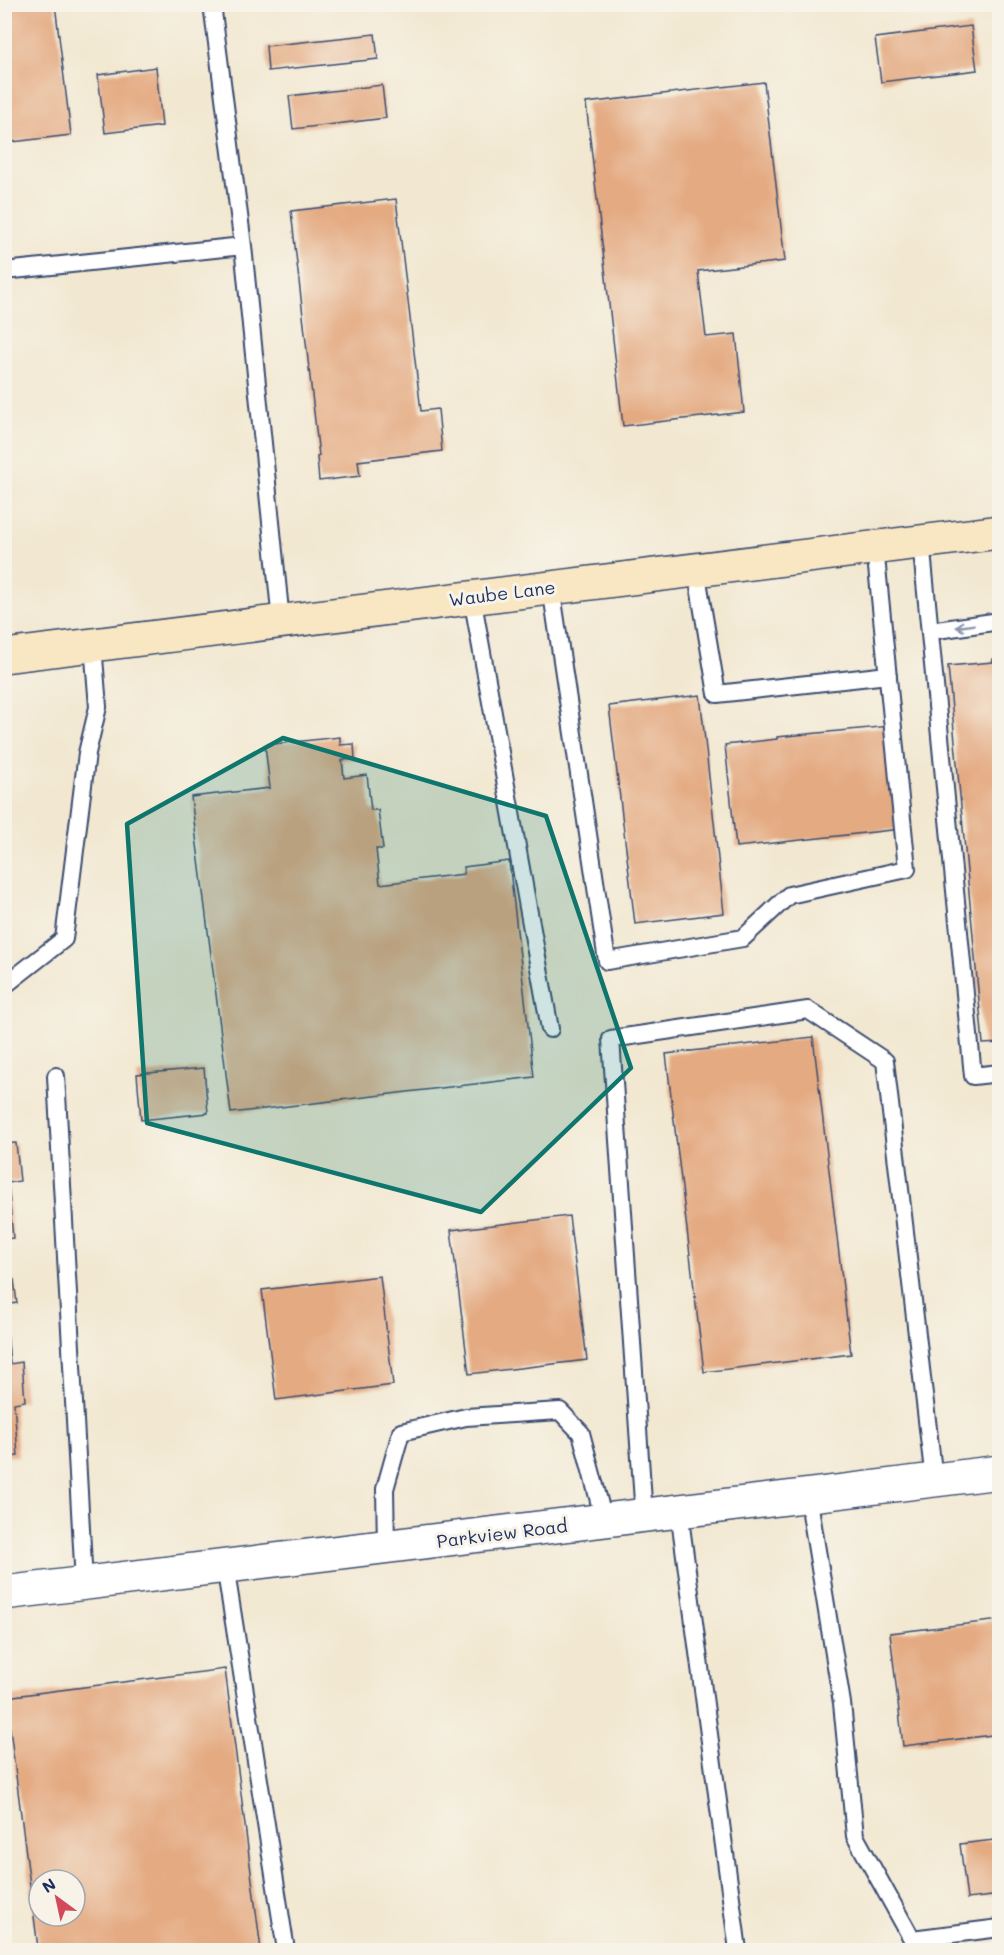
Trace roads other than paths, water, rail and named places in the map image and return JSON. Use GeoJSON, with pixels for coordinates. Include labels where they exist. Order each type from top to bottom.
{"type":"FeatureCollection","features":[{"type":"Feature","properties":{"kind":"main road","name":"Waube Lane"},"geometry":{"type":"LineString","coordinates":[[4,656],[999,532]]}},
{"type":"Feature","properties":{"kind":"street","name":"Parkview Road"},"geometry":{"type":"LineString","coordinates":[[4,1593],[999,1472]]}},
{"type":"Feature","properties":{"kind":"lane"},"geometry":{"type":"LineString","coordinates":[[212,4],[243,246],[281,621]]}},
{"type":"Feature","properties":{"kind":"lane"},"geometry":{"type":"LineString","coordinates":[[4,271],[243,246]]}},
{"type":"Feature","properties":{"kind":"lane"},"geometry":{"type":"LineString","coordinates":[[921,542],[973,1076],[999,1073]]}},
{"type":"Feature","properties":{"kind":"lane"},"geometry":{"type":"LineString","coordinates":[[551,587],[607,961],[743,938],[789,895],[907,869],[875,547]]}},
{"type":"Feature","properties":{"kind":"lane"},"geometry":{"type":"LineString","coordinates":[[696,569],[717,694],[888,675]]}},
{"type":"Feature","properties":{"kind":"lane"},"geometry":{"type":"LineString","coordinates":[[472,597],[550,1029]]}},
{"type":"Feature","properties":{"kind":"lane"},"geometry":{"type":"LineString","coordinates":[[930,631],[999,621]]}},
{"type":"Feature","properties":{"kind":"lane"},"geometry":{"type":"LineString","coordinates":[[4,986],[64,939],[87,753],[99,707],[93,645]]}},
{"type":"Feature","properties":{"kind":"lane"},"geometry":{"type":"LineString","coordinates":[[644,1516],[611,1039],[808,1010],[885,1061],[934,1480]]}},
{"type":"Feature","properties":{"kind":"lane"},"geometry":{"type":"LineString","coordinates":[[56,1076],[84,1583]]}},
{"type":"Feature","properties":{"kind":"lane"},"geometry":{"type":"LineString","coordinates":[[386,1547],[385,1489],[401,1432],[466,1417],[560,1411],[581,1433],[604,1520]]}},
{"type":"Feature","properties":{"kind":"lane"},"geometry":{"type":"LineString","coordinates":[[808,1496],[842,1703],[855,1836],[912,1939],[999,1928]]}},
{"type":"Feature","properties":{"kind":"lane"},"geometry":{"type":"LineString","coordinates":[[679,1511],[738,1950]]}},
{"type":"Feature","properties":{"kind":"lane"},"geometry":{"type":"LineString","coordinates":[[225,1566],[286,1950]]}}]}
